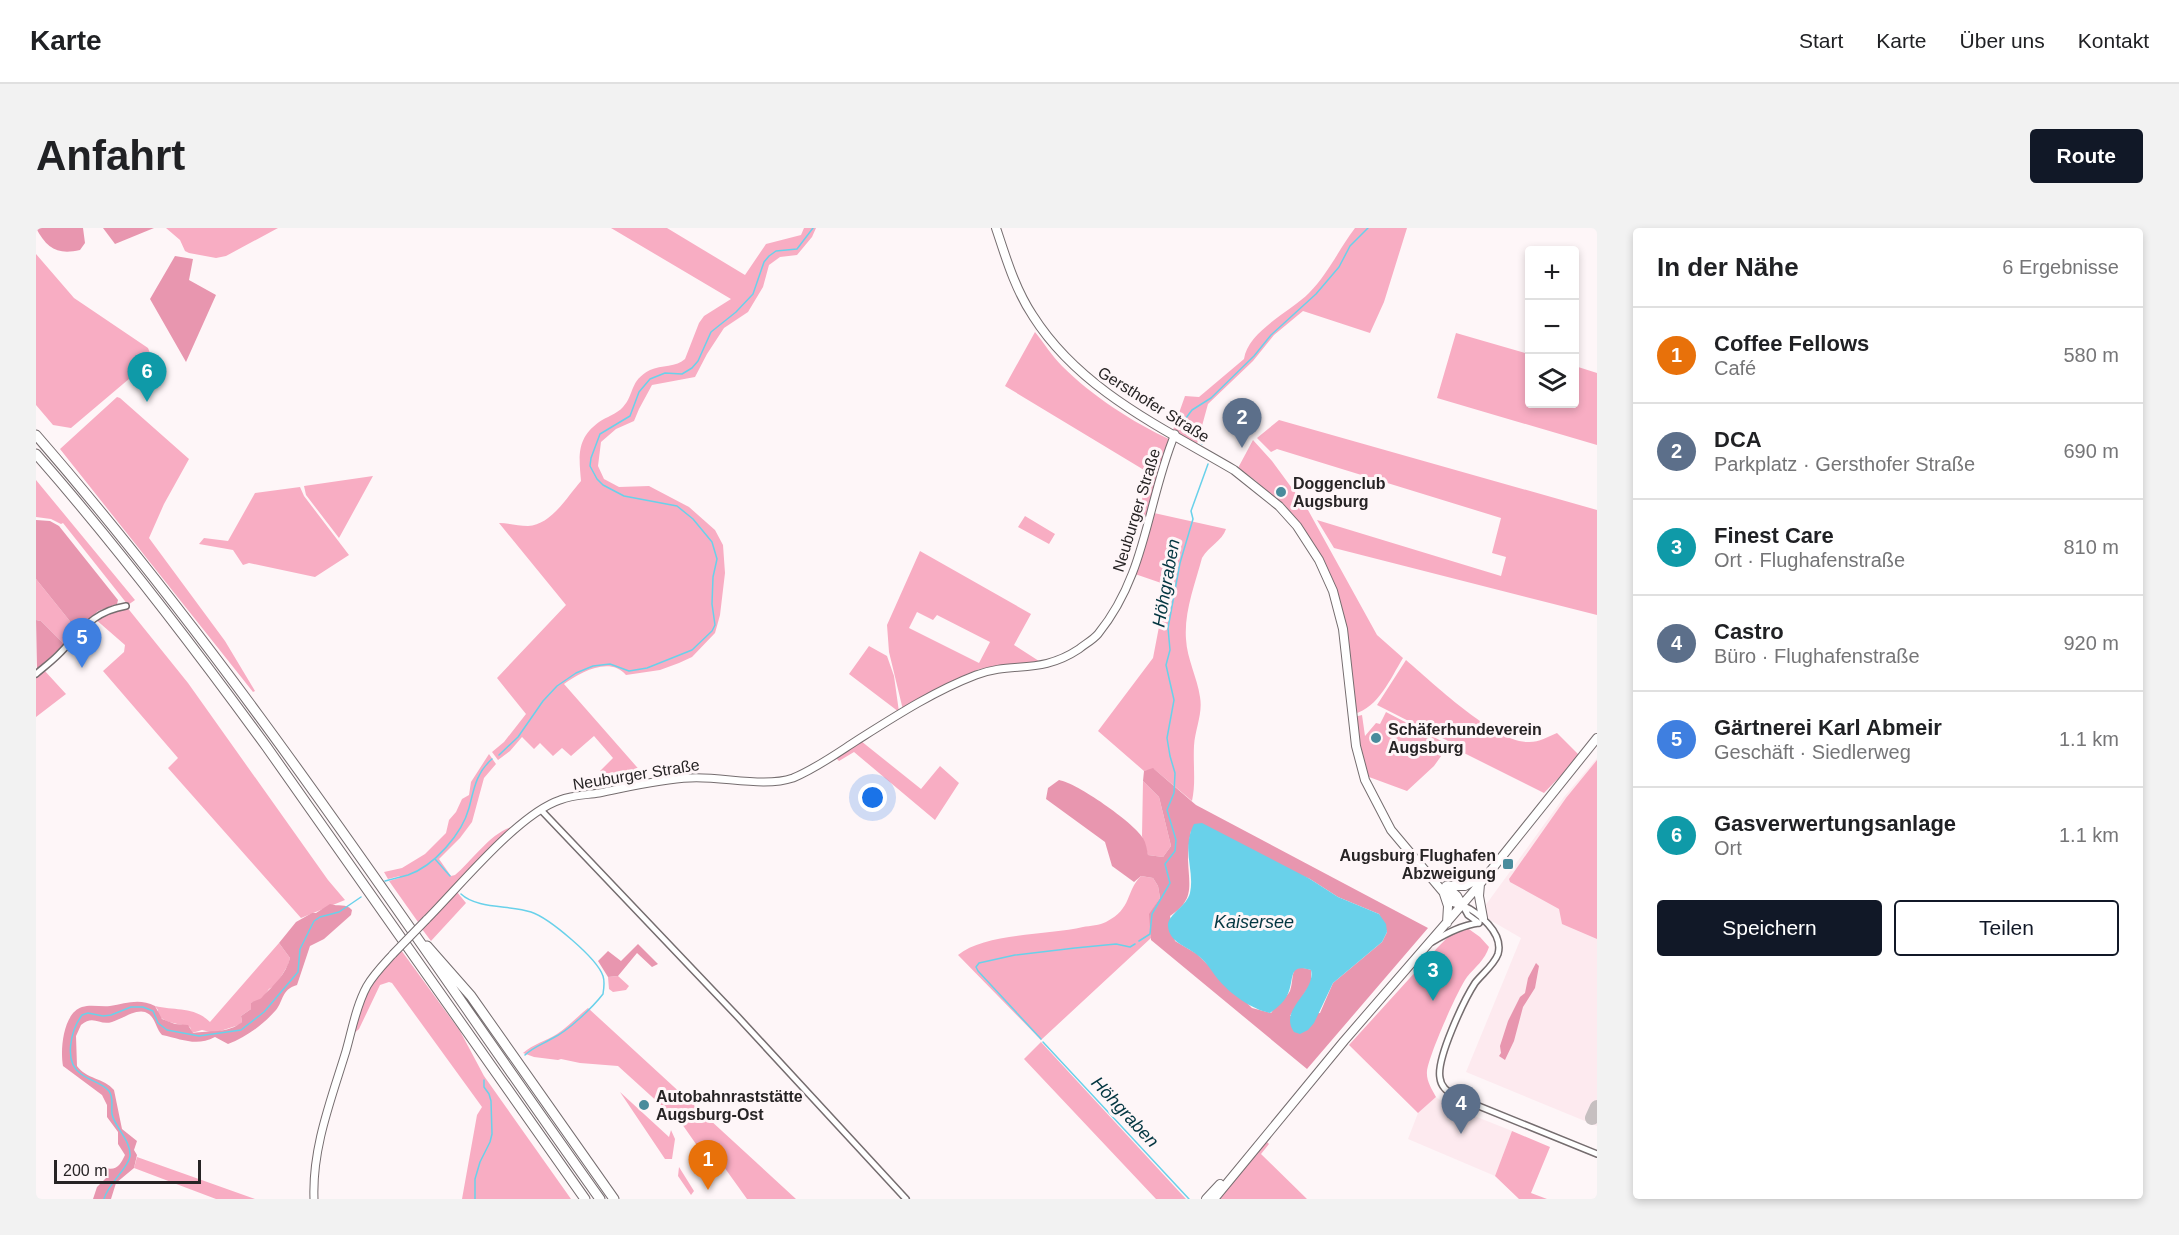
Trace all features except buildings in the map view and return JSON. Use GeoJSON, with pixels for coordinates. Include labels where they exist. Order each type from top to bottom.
{"type":"FeatureCollection","features":[{"type":"Feature","properties":{"kind":"highway"},"geometry":{"type":"LineString","coordinates":[[36,435],[121,535],[222,664],[600,1199]]}},
{"type":"Feature","properties":{"kind":"highway"},"geometry":{"type":"LineString","coordinates":[[36,454],[110,542],[219,681],[585,1199]]}},
{"type":"Feature","properties":{"kind":"highway"},"geometry":{"type":"LineString","coordinates":[[410,929],[452,973],[502,1037],[614,1199]]}},
{"type":"Feature","properties":{"kind":"highway"},"geometry":{"type":"LineString","coordinates":[[502,1037],[528,1061]]}},
{"type":"Feature","properties":{"kind":"main road","name":"Gersthofer Straße"},"geometry":{"type":"LineString","coordinates":[[996,228],[1018,290],[1031,315],[1066,360],[1099,388],[1253,483],[1279,506],[1309,543],[1333,591],[1343,629],[1354,736],[1365,780],[1391,830],[1453,902],[1462,905]]}},
{"type":"Feature","properties":{"kind":"main road"},"geometry":{"type":"LineString","coordinates":[[1214,1199],[1368,1012],[1490,872],[1597,738]]}},
{"type":"Feature","properties":{"kind":"main road"},"geometry":{"type":"LineString","coordinates":[[1447,922],[1448,906],[1445,890],[1465,886],[1490,872]]}},
{"type":"Feature","properties":{"kind":"main road"},"geometry":{"type":"LineString","coordinates":[[1480,884],[1481,920]]}},
{"type":"Feature","properties":{"kind":"main road"},"geometry":{"type":"LineString","coordinates":[[1206,1199],[1256,1146]]}},
{"type":"Feature","properties":{"kind":"street","name":"Neuburger Straße"},"geometry":{"type":"LineString","coordinates":[[314,1199],[313,1179],[330,1098],[366,987],[393,954],[512,833],[541,810],[561,800],[682,778],[712,776],[756,781],[790,778],[813,768],[902,712],[967,678],[1000,670],[1040,666],[1056,662],[1073,653],[1095,637],[1108,621],[1131,576],[1143,547],[1175,434]]}},
{"type":"Feature","properties":{"kind":"street"},"geometry":{"type":"LineString","coordinates":[[36,674],[58,655],[88,622],[106,610],[126,606]]}},
{"type":"Feature","properties":{"kind":"street"},"geometry":{"type":"LineString","coordinates":[[541,810],[738,1017],[906,1199]]}},
{"type":"Feature","properties":{"kind":"street"},"geometry":{"type":"LineString","coordinates":[[1462,905],[1472,909],[1488,926],[1498,941],[1498,954],[1467,998],[1441,1060],[1440,1081],[1444,1088],[1454,1095],[1597,1154]]}},
{"type":"Feature","properties":{"kind":"street"},"geometry":{"type":"LineString","coordinates":[[1430,942],[1481,920]]}},
{"type":"Feature","properties":{"kind":"shaded area"},"geometry":{"type":"Polygon","coordinates":[[[36,228],[83,228],[85,243],[80,250],[59,251],[44,241],[36,228]]]}},
{"type":"Feature","properties":{"kind":"shaded area"},"geometry":{"type":"Polygon","coordinates":[[[103,228],[154,228],[115,244],[103,228]]]}},
{"type":"Feature","properties":{"kind":"shaded area"},"geometry":{"type":"Polygon","coordinates":[[[166,228],[278,228],[226,256],[216,258],[185,251],[180,240],[166,228]]]}},
{"type":"Feature","properties":{"kind":"shaded area"},"geometry":{"type":"Polygon","coordinates":[[[611,228],[667,228],[745,275],[766,244],[801,235],[804,228],[816,228],[812,237],[797,255],[780,257],[769,265],[763,287],[748,312],[724,328],[695,377],[652,385],[634,421],[616,429],[601,442],[598,466],[604,479],[619,487],[649,486],[689,507],[715,530],[723,545],[725,573],[720,615],[715,633],[692,657],[660,670],[626,675],[619,669],[604,666],[586,671],[564,684],[650,782],[611,788],[600,771],[613,758],[594,736],[571,756],[562,748],[553,756],[540,743],[534,749],[522,737],[510,751],[498,760],[492,752],[504,742],[526,714],[497,678],[566,605],[499,523],[528,526],[551,516],[581,481],[581,448],[586,435],[599,422],[623,407],[635,383],[643,374],[659,367],[682,362],[704,316],[731,299],[611,228]]]}},
{"type":"Feature","properties":{"kind":"shaded area"},"geometry":{"type":"Polygon","coordinates":[[[1355,228],[1407,228],[1384,302],[1370,333],[1303,311],[1274,335],[1253,361],[1208,404],[1197,444],[1173,430],[1185,396],[1199,397],[1244,359],[1247,349],[1261,331],[1316,286],[1355,228]]]}},
{"type":"Feature","properties":{"kind":"shaded area"},"geometry":{"type":"Polygon","coordinates":[[[36,254],[74,298],[148,348],[150,353],[149,362],[71,428],[53,425],[36,405],[36,254]]]}},
{"type":"Feature","properties":{"kind":"shaded area"},"geometry":{"type":"Polygon","coordinates":[[[175,256],[193,259],[189,280],[216,295],[186,362],[150,299],[175,256]]]}},
{"type":"Feature","properties":{"kind":"shaded area"},"geometry":{"type":"Polygon","coordinates":[[[1035,332],[1058,362],[1086,388],[1127,417],[1171,440],[1149,520],[1138,514],[1149,473],[1005,386],[1035,332]]]}},
{"type":"Feature","properties":{"kind":"shaded area"},"geometry":{"type":"Polygon","coordinates":[[[1456,333],[1525,353],[1525,408],[1579,408],[1579,367],[1597,373],[1597,445],[1437,398],[1456,333]]]}},
{"type":"Feature","properties":{"kind":"shaded area"},"geometry":{"type":"Polygon","coordinates":[[[117,397],[189,459],[164,504],[149,538],[225,641],[255,691],[253,692],[60,449],[117,397]]]}},
{"type":"Feature","properties":{"kind":"shaded area"},"geometry":{"type":"Polygon","coordinates":[[[1279,420],[1597,510],[1597,615],[1334,548],[1317,520],[1501,576],[1506,557],[1492,553],[1501,518],[1277,449],[1271,452],[1257,438],[1279,420]]]}},
{"type":"Feature","properties":{"kind":"shaded area"},"geometry":{"type":"Polygon","coordinates":[[[1253,440],[1272,461],[1308,510],[1377,635],[1403,658],[1377,699],[1354,714],[1335,589],[1280,504],[1256,481],[1238,468],[1253,440]]]}},
{"type":"Feature","properties":{"kind":"shaded area"},"geometry":{"type":"Polygon","coordinates":[[[373,476],[339,538],[306,495],[304,486],[373,476]]]}},
{"type":"Feature","properties":{"kind":"shaded area"},"geometry":{"type":"Polygon","coordinates":[[[36,480],[135,600],[128,605],[63,523],[36,517],[36,480]]]}},
{"type":"Feature","properties":{"kind":"shaded area"},"geometry":{"type":"Polygon","coordinates":[[[300,487],[304,496],[349,555],[315,577],[249,563],[243,565],[233,550],[199,544],[204,538],[228,541],[255,493],[300,487]]]}},
{"type":"Feature","properties":{"kind":"shaded area"},"geometry":{"type":"Polygon","coordinates":[[[1154,513],[1226,529],[1222,537],[1202,558],[1187,619],[1187,646],[1201,703],[1194,746],[1192,801],[1154,769],[1144,771],[1098,731],[1153,658],[1167,585],[1135,574],[1154,513]]]}},
{"type":"Feature","properties":{"kind":"shaded area"},"geometry":{"type":"Polygon","coordinates":[[[1025,516],[1055,534],[1049,544],[1018,527],[1025,516]]]}},
{"type":"Feature","properties":{"kind":"shaded area"},"geometry":{"type":"Polygon","coordinates":[[[36,520],[50,521],[59,526],[118,600],[117,604],[98,611],[77,630],[36,579],[36,520]]]}},
{"type":"Feature","properties":{"kind":"shaded area"},"geometry":{"type":"Polygon","coordinates":[[[920,551],[1031,614],[1014,645],[1042,663],[979,669],[903,710],[889,652],[887,625],[920,551]],[[917,612],[909,628],[979,663],[990,642],[937,615],[933,620],[917,612]]]}},
{"type":"Feature","properties":{"kind":"shaded area"},"geometry":{"type":"Polygon","coordinates":[[[36,579],[77,630],[64,644],[41,621],[36,620],[36,579]]]}},
{"type":"Feature","properties":{"kind":"shaded area"},"geometry":{"type":"Polygon","coordinates":[[[126,606],[188,683],[328,880],[345,900],[301,918],[168,768],[178,758],[103,671],[124,652],[125,645],[94,618],[126,606]]]}},
{"type":"Feature","properties":{"kind":"shaded area"},"geometry":{"type":"Polygon","coordinates":[[[36,620],[41,621],[64,644],[37,670],[36,620]]]}},
{"type":"Feature","properties":{"kind":"shaded area"},"geometry":{"type":"Polygon","coordinates":[[[869,646],[887,656],[894,676],[899,712],[849,674],[869,646]]]}},
{"type":"Feature","properties":{"kind":"shaded area"},"geometry":{"type":"Polygon","coordinates":[[[1406,660],[1464,709],[1497,732],[1527,742],[1539,741],[1557,733],[1580,756],[1544,793],[1454,748],[1452,743],[1377,705],[1406,660]]]}},
{"type":"Feature","properties":{"kind":"shaded area"},"geometry":{"type":"Polygon","coordinates":[[[44,670],[66,694],[36,717],[36,676],[44,670]]]}},
{"type":"Feature","properties":{"kind":"shaded area"},"geometry":{"type":"Polygon","coordinates":[[[1386,712],[1449,745],[1434,766],[1407,791],[1369,777],[1359,746],[1354,717],[1362,715],[1365,736],[1376,723],[1380,724],[1386,712]]]}},
{"type":"Feature","properties":{"kind":"shaded area"},"geometry":{"type":"Polygon","coordinates":[[[861,741],[921,789],[940,766],[959,783],[935,820],[854,752],[839,761],[835,757],[861,741]]]}},
{"type":"Feature","properties":{"kind":"shaded area"},"geometry":{"type":"Polygon","coordinates":[[[489,754],[496,764],[484,778],[472,822],[439,859],[451,876],[455,875],[491,839],[507,828],[516,826],[418,922],[389,881],[400,876],[388,879],[384,872],[402,868],[425,854],[446,833],[449,820],[462,799],[469,795],[471,782],[489,754]]]}},
{"type":"Feature","properties":{"kind":"shaded area"},"geometry":{"type":"Polygon","coordinates":[[[1597,758],[1597,1126],[1466,1072],[1521,938],[1490,920],[1486,915],[1485,906],[1564,797],[1597,758]]]}},
{"type":"Feature","properties":{"kind":"shaded area"},"geometry":{"type":"Polygon","coordinates":[[[1597,760],[1597,939],[1562,924],[1559,909],[1510,882],[1509,879],[1566,798],[1597,760]]]}},
{"type":"Feature","properties":{"kind":"shaded area"},"geometry":{"type":"Polygon","coordinates":[[[1153,768],[1196,805],[1428,928],[1307,1069],[1151,940],[1149,914],[1160,898],[1158,886],[1153,878],[1141,876],[1134,882],[1112,866],[1105,842],[1046,799],[1048,788],[1059,780],[1078,788],[1117,813],[1137,831],[1144,840],[1148,855],[1163,857],[1171,846],[1159,797],[1143,781],[1144,771],[1153,768]],[[1191,831],[1188,856],[1189,892],[1184,904],[1170,916],[1175,941],[1197,954],[1252,1008],[1271,1013],[1290,991],[1296,969],[1311,970],[1311,983],[1290,1016],[1320,1013],[1333,983],[1382,942],[1387,932],[1379,914],[1338,897],[1310,879],[1191,831]]]}},
{"type":"Feature","properties":{"kind":"shaded area"},"geometry":{"type":"Polygon","coordinates":[[[1143,781],[1159,797],[1171,846],[1163,857],[1148,855],[1142,836],[1143,781]]]}},
{"type":"Feature","properties":{"kind":"shaded area"},"geometry":{"type":"Polygon","coordinates":[[[1141,876],[1153,878],[1158,886],[1160,898],[1150,914],[1151,938],[1041,1040],[958,955],[984,942],[1069,930],[1106,922],[1115,917],[1125,906],[1141,876]]]}},
{"type":"Feature","properties":{"kind":"shaded area"},"geometry":{"type":"Polygon","coordinates":[[[457,892],[466,903],[431,941],[422,929],[457,892]]]}},
{"type":"Feature","properties":{"kind":"shaded area"},"geometry":{"type":"Polygon","coordinates":[[[330,904],[347,907],[352,910],[351,915],[324,939],[310,946],[297,985],[285,992],[276,1010],[260,1026],[235,1041],[228,1044],[215,1037],[195,1042],[162,1035],[151,1016],[141,1011],[112,1022],[90,1020],[81,1025],[76,1036],[77,1066],[85,1074],[114,1090],[122,1129],[137,1141],[134,1150],[137,1155],[134,1168],[116,1183],[111,1199],[93,1199],[97,1187],[107,1177],[104,1172],[105,1168],[112,1169],[118,1166],[125,1155],[118,1144],[118,1132],[107,1117],[107,1105],[102,1095],[63,1066],[64,1033],[71,1017],[85,1006],[110,1006],[138,1002],[155,1006],[162,1019],[175,1024],[188,1025],[193,1033],[218,1031],[237,1026],[242,1022],[241,1016],[251,1009],[251,1003],[262,997],[286,969],[290,958],[279,943],[296,922],[330,904]]]}},
{"type":"Feature","properties":{"kind":"shaded area"},"geometry":{"type":"Polygon","coordinates":[[[1466,927],[1489,947],[1482,960],[1462,984],[1444,1023],[1427,1071],[1428,1082],[1436,1097],[1418,1113],[1349,1045],[1438,947],[1451,934],[1466,927]]]}},
{"type":"Feature","properties":{"kind":"shaded area"},"geometry":{"type":"Polygon","coordinates":[[[279,943],[290,958],[288,965],[276,985],[269,989],[262,999],[251,1003],[251,1009],[241,1016],[242,1022],[239,1025],[214,1033],[202,1030],[192,1033],[190,1027],[168,1021],[157,1014],[158,1010],[155,1006],[191,1011],[210,1022],[279,943]]]}},
{"type":"Feature","properties":{"kind":"shaded area"},"geometry":{"type":"Polygon","coordinates":[[[638,944],[658,964],[652,967],[637,953],[618,976],[608,977],[598,961],[608,951],[621,961],[638,944]]]}},
{"type":"Feature","properties":{"kind":"shaded area"},"geometry":{"type":"Polygon","coordinates":[[[401,950],[460,1031],[484,1076],[571,1199],[462,1199],[477,1115],[482,1107],[392,983],[380,985],[359,1029],[352,1035],[368,987],[401,950]]]}},
{"type":"Feature","properties":{"kind":"shaded area"},"geometry":{"type":"Polygon","coordinates":[[[1536,963],[1539,966],[1535,988],[1523,1007],[1514,1041],[1505,1060],[1499,1056],[1500,1046],[1508,1021],[1520,997],[1525,993],[1528,978],[1536,963]]]}},
{"type":"Feature","properties":{"kind":"shaded area"},"geometry":{"type":"Polygon","coordinates":[[[618,976],[629,986],[626,990],[613,992],[609,989],[608,977],[618,976]]]}},
{"type":"Feature","properties":{"kind":"shaded area"},"geometry":{"type":"Polygon","coordinates":[[[588,1008],[796,1199],[747,1199],[719,1160],[705,1157],[682,1124],[618,1066],[534,1057],[523,1053],[561,1031],[588,1008]]]}},
{"type":"Feature","properties":{"kind":"shaded area"},"geometry":{"type":"Polygon","coordinates":[[[1041,1042],[1186,1199],[1156,1199],[1024,1059],[1041,1042]]]}},
{"type":"Feature","properties":{"kind":"shaded area"},"geometry":{"type":"Polygon","coordinates":[[[620,1092],[669,1137],[671,1130],[675,1139],[672,1159],[665,1159],[620,1092]]]}},
{"type":"Feature","properties":{"kind":"shaded area"},"geometry":{"type":"Polygon","coordinates":[[[1436,1097],[1447,1105],[1512,1131],[1495,1176],[1408,1139],[1418,1113],[1436,1097]]]}},
{"type":"Feature","properties":{"kind":"shaded area"},"geometry":{"type":"Polygon","coordinates":[[[1512,1131],[1550,1147],[1531,1193],[1547,1199],[1519,1199],[1495,1176],[1512,1131]]]}},
{"type":"Feature","properties":{"kind":"shaded area"},"geometry":{"type":"Polygon","coordinates":[[[1267,1142],[1269,1144],[1261,1154],[1307,1199],[1219,1199],[1267,1142]]]}},
{"type":"Feature","properties":{"kind":"shaded area"},"geometry":{"type":"Polygon","coordinates":[[[137,1157],[255,1199],[216,1199],[134,1168],[137,1157]]]}},
{"type":"Feature","properties":{"kind":"shaded area"},"geometry":{"type":"Polygon","coordinates":[[[679,1167],[694,1191],[691,1195],[678,1176],[679,1167]]]}},
{"type":"Feature","properties":{"kind":"water","name":"Kaisersee"},"geometry":{"type":"Polygon","coordinates":[[[1202,823],[1310,879],[1338,897],[1379,914],[1386,924],[1387,932],[1382,942],[1333,983],[1314,1023],[1300,1034],[1294,1032],[1290,1024],[1291,1016],[1308,986],[1311,970],[1299,968],[1296,970],[1286,998],[1270,1013],[1234,995],[1202,959],[1171,936],[1169,922],[1190,893],[1191,876],[1188,851],[1190,833],[1194,824],[1202,823]]]}},
{"type":"Feature","properties":{"kind":"waterway"},"geometry":{"type":"LineString","coordinates":[[499,755],[518,737],[543,701],[557,686],[576,673],[593,666],[610,664],[629,671],[647,668],[692,650],[712,631],[715,625],[712,604],[713,577],[717,559],[712,542],[693,519],[677,506],[624,496],[603,485],[590,466],[591,458],[600,434],[630,416],[639,392],[650,379],[665,373],[682,374],[692,368],[698,361],[711,332],[736,312],[753,294],[764,262],[769,256],[776,251],[797,249],[813,228]]}},
{"type":"Feature","properties":{"kind":"waterway","name":"Höhgraben"},"geometry":{"type":"LineString","coordinates":[[1202,444],[1187,427],[1186,418],[1192,410],[1211,398],[1254,356],[1271,335],[1316,294],[1339,267],[1350,246],[1368,228]]}},
{"type":"Feature","properties":{"kind":"waterway","name":"Höhgraben"},"geometry":{"type":"LineString","coordinates":[[1139,941],[1150,934],[1152,914],[1170,883],[1165,864],[1175,851],[1176,840],[1167,810],[1174,793],[1175,773],[1167,738],[1174,700],[1166,665],[1170,650],[1168,628],[1180,563],[1193,519],[1191,511],[1208,464]]}},
{"type":"Feature","properties":{"kind":"waterway"},"geometry":{"type":"LineString","coordinates":[[385,881],[418,871],[446,848],[465,818],[479,776],[492,759]]}},
{"type":"Feature","properties":{"kind":"waterway"},"geometry":{"type":"LineString","coordinates":[[435,859],[450,876]]}},
{"type":"Feature","properties":{"kind":"waterway"},"geometry":{"type":"LineString","coordinates":[[461,894],[476,902],[523,910],[539,916],[582,949],[603,976],[603,994],[593,1005],[566,1030],[525,1055]]}},
{"type":"Feature","properties":{"kind":"waterway"},"geometry":{"type":"LineString","coordinates":[[104,1199],[129,1161],[130,1150],[112,1114],[109,1091],[81,1074],[72,1062],[72,1037],[82,1015],[88,1013],[111,1015],[131,1007],[143,1007],[153,1011],[158,1023],[167,1030],[199,1036],[241,1030],[264,1012],[298,972],[300,949],[314,921],[339,912],[361,897]]}},
{"type":"Feature","properties":{"kind":"waterway","name":"Höhgraben"},"geometry":{"type":"LineString","coordinates":[[1041,1039],[978,971],[976,967],[979,963],[1015,955],[1116,944],[1130,947],[1135,944]]}},
{"type":"Feature","properties":{"kind":"waterway","name":"Höhgraben"},"geometry":{"type":"LineString","coordinates":[[1043,1042],[1189,1199]]}},
{"type":"Feature","properties":{"kind":"waterway"},"geometry":{"type":"LineString","coordinates":[[475,1199],[475,1179],[492,1134],[491,1101],[484,1087],[484,1080]]}},
{"type":"Feature","properties":{"kind":"taxiway"},"geometry":{"type":"LineString","coordinates":[[1592,1118],[1597,1107]]}},
{"type":"Feature","properties":{"kind":"place","name":"Gasverwertungsanlage"},"geometry":{"type":"Point","coordinates":[147,402]}},
{"type":"Feature","properties":{"kind":"place","name":"DCA"},"geometry":{"type":"Point","coordinates":[1242,448]}},
{"type":"Feature","properties":{"kind":"place","name":"Doggenclub Augsburg"},"geometry":{"type":"Point","coordinates":[1281,492]}},
{"type":"Feature","properties":{"kind":"place","name":"Gärtnerei Karl Abmeir"},"geometry":{"type":"Point","coordinates":[82,668]}},
{"type":"Feature","properties":{"kind":"place","name":"Schäferhundeverein Augsburg"},"geometry":{"type":"Point","coordinates":[1376,738]}},
{"type":"Feature","properties":{"kind":"place","name":"Augsburg Flughafen Abzweigung"},"geometry":{"type":"Point","coordinates":[1508,864]}},
{"type":"Feature","properties":{"kind":"place","name":"Finest Care"},"geometry":{"type":"Point","coordinates":[1433,1001]}},
{"type":"Feature","properties":{"kind":"place","name":"Autobahnraststätte Augsburg-Ost"},"geometry":{"type":"Point","coordinates":[644,1105]}},
{"type":"Feature","properties":{"kind":"place","name":"Castro"},"geometry":{"type":"Point","coordinates":[1461,1134]}},
{"type":"Feature","properties":{"kind":"place","name":"Coffee Fellows"},"geometry":{"type":"Point","coordinates":[708,1190]}}]}
